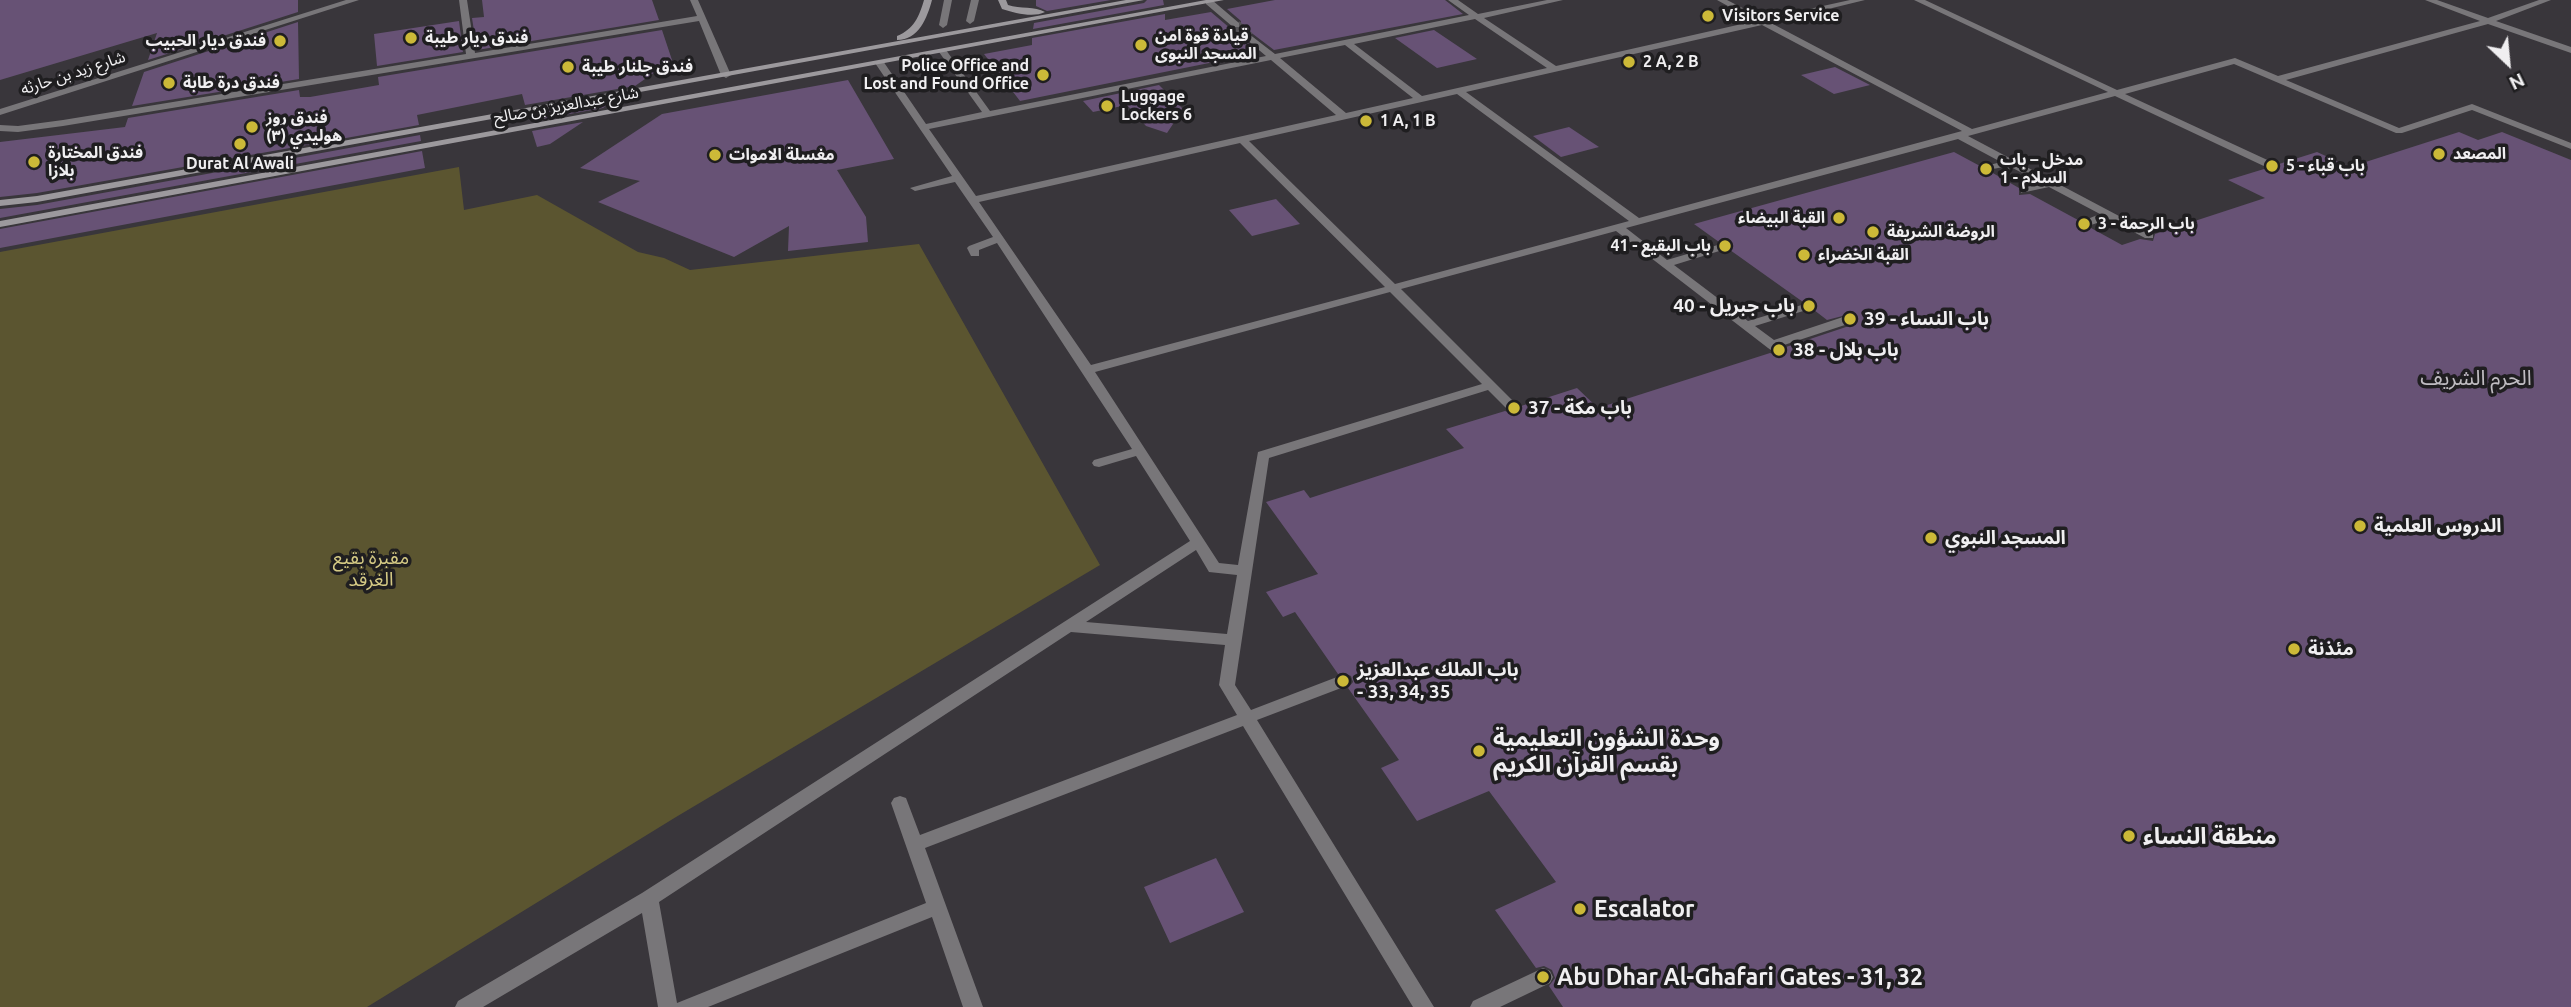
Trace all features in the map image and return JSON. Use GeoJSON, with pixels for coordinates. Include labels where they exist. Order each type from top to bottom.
{"type":"FeatureCollection","features":[{"type":"Feature","properties":{"kind":"main road"},"geometry":{"type":"LineString","coordinates":[[855,51],[911,34],[921,26],[928,0]]}},
{"type":"Feature","properties":{"kind":"main road"},"geometry":{"type":"LineString","coordinates":[[1002,0],[1005,7],[1017,11],[1077,12]]}},
{"type":"Feature","properties":{"kind":"main road","name":"شارع عبدالعزيز بن صالح"},"geometry":{"type":"LineString","coordinates":[[0,203],[37,199],[1140,0]]}},
{"type":"Feature","properties":{"kind":"main road","name":"شارع عبدالعزيز بن صالح"},"geometry":{"type":"LineString","coordinates":[[0,224],[1220,0]]}},
{"type":"Feature","properties":{"kind":"main road"},"geometry":{"type":"LineString","coordinates":[[797,62],[806,77]]}},
{"type":"Feature","properties":{"kind":"main road"},"geometry":{"type":"LineString","coordinates":[[611,96],[615,112]]}},
{"type":"Feature","properties":{"kind":"street","name":"شارع زيد بن حارثه"},"geometry":{"type":"LineString","coordinates":[[0,112],[355,0]]}},
{"type":"Feature","properties":{"kind":"street"},"geometry":{"type":"LineString","coordinates":[[463,0],[471,56]]}},
{"type":"Feature","properties":{"kind":"street"},"geometry":{"type":"LineString","coordinates":[[694,0],[726,75]]}},
{"type":"Feature","properties":{"kind":"street"},"geometry":{"type":"LineString","coordinates":[[943,25],[948,0]]}},
{"type":"Feature","properties":{"kind":"street"},"geometry":{"type":"LineString","coordinates":[[970,21],[975,0]]}},
{"type":"Feature","properties":{"kind":"street"},"geometry":{"type":"LineString","coordinates":[[1451,0],[1555,69]]}},
{"type":"Feature","properties":{"kind":"street"},"geometry":{"type":"LineString","coordinates":[[923,127],[1559,0]]}},
{"type":"Feature","properties":{"kind":"street"},"geometry":{"type":"LineString","coordinates":[[1721,0],[1971,132]]}},
{"type":"Feature","properties":{"kind":"street"},"geometry":{"type":"LineString","coordinates":[[973,200],[1861,0]]}},
{"type":"Feature","properties":{"kind":"street"},"geometry":{"type":"LineString","coordinates":[[1918,0],[2272,166]]}},
{"type":"Feature","properties":{"kind":"street"},"geometry":{"type":"LineString","coordinates":[[2429,0],[2571,50]]}},
{"type":"Feature","properties":{"kind":"street"},"geometry":{"type":"LineString","coordinates":[[2278,79],[2488,21],[2547,0]]}},
{"type":"Feature","properties":{"kind":"street"},"geometry":{"type":"LineString","coordinates":[[1209,2],[1236,26]]}},
{"type":"Feature","properties":{"kind":"street"},"geometry":{"type":"LineString","coordinates":[[0,128],[18,129],[52,124],[702,18]]}},
{"type":"Feature","properties":{"kind":"street"},"geometry":{"type":"LineString","coordinates":[[1249,37],[1343,116]]}},
{"type":"Feature","properties":{"kind":"street"},"geometry":{"type":"LineString","coordinates":[[1346,42],[1420,99]]}},
{"type":"Feature","properties":{"kind":"street"},"geometry":{"type":"LineString","coordinates":[[943,52],[988,114]]}},
{"type":"Feature","properties":{"kind":"street"},"geometry":{"type":"LineString","coordinates":[[1088,370],[2235,61],[2399,131],[2472,107],[2571,146]]}},
{"type":"Feature","properties":{"kind":"street"},"geometry":{"type":"LineString","coordinates":[[880,63],[1088,370],[1214,568],[1244,571]]}},
{"type":"Feature","properties":{"kind":"street"},"geometry":{"type":"LineString","coordinates":[[1458,90],[1637,222]]}},
{"type":"Feature","properties":{"kind":"street"},"geometry":{"type":"LineString","coordinates":[[1959,135],[2149,236]]}},
{"type":"Feature","properties":{"kind":"street"},"geometry":{"type":"LineString","coordinates":[[1242,139],[1514,408]]}},
{"type":"Feature","properties":{"kind":"street"},"geometry":{"type":"LineString","coordinates":[[1986,169],[2011,162]]}},
{"type":"Feature","properties":{"kind":"street"},"geometry":{"type":"LineString","coordinates":[[915,188],[958,178]]}},
{"type":"Feature","properties":{"kind":"street"},"geometry":{"type":"LineString","coordinates":[[2025,191],[2050,183]]}},
{"type":"Feature","properties":{"kind":"street"},"geometry":{"type":"LineString","coordinates":[[2084,223],[2109,215]]}},
{"type":"Feature","properties":{"kind":"street"},"geometry":{"type":"LineString","coordinates":[[1617,227],[1776,347],[1850,319]]}},
{"type":"Feature","properties":{"kind":"street"},"geometry":{"type":"LineString","coordinates":[[975,254],[973,248],[999,239]]}},
{"type":"Feature","properties":{"kind":"street"},"geometry":{"type":"LineString","coordinates":[[1665,264],[1725,246]]}},
{"type":"Feature","properties":{"kind":"street"},"geometry":{"type":"LineString","coordinates":[[1747,325],[1809,306]]}},
{"type":"Feature","properties":{"kind":"street"},"geometry":{"type":"LineString","coordinates":[[1424,1007],[1245,719],[1227,685],[1263,455],[1491,385]]}},
{"type":"Feature","properties":{"kind":"street"},"geometry":{"type":"LineString","coordinates":[[1099,463],[1140,452]]}},
{"type":"Feature","properties":{"kind":"street"},"geometry":{"type":"LineString","coordinates":[[465,1007],[649,899],[1198,542]]}},
{"type":"Feature","properties":{"kind":"street"},"geometry":{"type":"LineString","coordinates":[[1068,626],[1234,640]]}},
{"type":"Feature","properties":{"kind":"street"},"geometry":{"type":"LineString","coordinates":[[914,845],[1343,681]]}},
{"type":"Feature","properties":{"kind":"street"},"geometry":{"type":"LineString","coordinates":[[900,803],[973,1007]]}},
{"type":"Feature","properties":{"kind":"street"},"geometry":{"type":"LineString","coordinates":[[649,899],[668,1007]]}},
{"type":"Feature","properties":{"kind":"street"},"geometry":{"type":"LineString","coordinates":[[685,1007],[936,907]]}},
{"type":"Feature","properties":{"kind":"street"},"geometry":{"type":"LineString","coordinates":[[1480,1007],[1543,977]]}},
{"type":"Feature","properties":{"kind":"green space","name":"مقبرة بقيع الغرقد"},"geometry":{"type":"Polygon","coordinates":[[[459,167],[464,210],[537,195],[638,252],[664,258],[690,270],[919,244],[1100,565],[676,817],[367,1007],[0,1007],[0,252],[459,167]]]}},
{"type":"Feature","properties":{"kind":"building"},"geometry":{"type":"Polygon","coordinates":[[[0,0],[298,0],[298,12],[148,60],[157,33],[0,80],[0,0]]]}},
{"type":"Feature","properties":{"kind":"building"},"geometry":{"type":"Polygon","coordinates":[[[482,0],[652,0],[659,20],[477,50],[472,18],[484,17],[482,0]]]}},
{"type":"Feature","properties":{"kind":"building"},"geometry":{"type":"Polygon","coordinates":[[[1036,0],[1111,0],[1047,11],[1036,6],[1036,0]]]}},
{"type":"Feature","properties":{"kind":"building"},"geometry":{"type":"Polygon","coordinates":[[[1147,0],[1163,0],[1164,5],[1033,29],[1034,23],[1144,3],[1147,0]]]}},
{"type":"Feature","properties":{"kind":"building"},"geometry":{"type":"Polygon","coordinates":[[[1275,0],[1445,0],[1463,14],[1274,50],[1249,31],[1243,38],[1259,53],[1020,101],[984,54],[1032,45],[1032,38],[1165,14],[1165,20],[1211,12],[1231,29],[1239,30],[1241,21],[1227,9],[1275,0]]]}},
{"type":"Feature","properties":{"kind":"building","name":"فندق ديار طيبة"},"geometry":{"type":"Polygon","coordinates":[[[459,21],[463,52],[377,66],[374,34],[459,21]]]}},
{"type":"Feature","properties":{"kind":"building"},"geometry":{"type":"Polygon","coordinates":[[[298,22],[299,79],[132,106],[144,72],[298,22]]]}},
{"type":"Feature","properties":{"kind":"building"},"geometry":{"type":"Polygon","coordinates":[[[662,30],[672,60],[635,86],[525,105],[522,94],[417,115],[419,125],[37,193],[0,197],[0,142],[125,127],[128,118],[299,90],[300,97],[310,97],[379,85],[378,77],[662,30]]]}},
{"type":"Feature","properties":{"kind":"building"},"geometry":{"type":"Polygon","coordinates":[[[1434,30],[1477,59],[1437,68],[1395,38],[1434,30]]]}},
{"type":"Feature","properties":{"kind":"building"},"geometry":{"type":"Polygon","coordinates":[[[1835,67],[1870,85],[1834,94],[1801,75],[1835,67]]]}},
{"type":"Feature","properties":{"kind":"building"},"geometry":{"type":"Polygon","coordinates":[[[848,80],[894,159],[837,170],[866,217],[868,242],[788,251],[789,226],[734,257],[598,202],[640,181],[580,168],[662,114],[848,80]]]}},
{"type":"Feature","properties":{"kind":"building"},"geometry":{"type":"Polygon","coordinates":[[[1159,85],[1183,109],[1167,133],[1146,126],[1127,105],[1093,112],[1083,101],[1159,85]]]}},
{"type":"Feature","properties":{"kind":"building"},"geometry":{"type":"Polygon","coordinates":[[[615,99],[603,108],[530,121],[528,115],[615,99]]]}},
{"type":"Feature","properties":{"kind":"building"},"geometry":{"type":"Polygon","coordinates":[[[583,122],[550,144],[537,147],[532,131],[583,122]]]}},
{"type":"Feature","properties":{"kind":"building"},"geometry":{"type":"Polygon","coordinates":[[[1569,127],[1599,147],[1561,157],[1533,136],[1569,127]]]}},
{"type":"Feature","properties":{"kind":"building","name":"المسجد النبوي"},"geometry":{"type":"Polygon","coordinates":[[[2459,132],[2478,140],[2502,132],[2571,160],[2571,1007],[1563,1007],[1549,986],[1555,978],[1552,970],[1544,966],[1536,968],[1495,910],[1556,882],[1489,791],[1417,821],[1381,768],[1399,760],[1348,688],[1353,682],[1351,676],[1338,674],[1295,612],[1283,617],[1266,592],[1318,574],[1266,502],[1304,490],[1310,498],[1464,448],[1446,429],[1505,411],[1515,414],[1521,410],[1521,406],[1577,388],[1598,408],[1770,353],[1783,356],[1787,351],[1786,347],[1855,324],[1858,320],[1854,313],[1827,320],[1814,310],[1815,302],[1803,302],[1730,250],[1731,242],[1719,242],[1694,224],[1954,152],[1980,166],[1980,173],[1991,172],[2019,188],[2019,195],[2030,194],[2078,220],[2078,228],[2091,228],[2122,245],[2140,239],[2153,241],[2155,234],[2265,198],[2228,180],[2264,169],[2276,171],[2279,164],[2317,152],[2350,167],[2459,132]]]}},
{"type":"Feature","properties":{"kind":"building"},"geometry":{"type":"Polygon","coordinates":[[[420,135],[421,141],[0,218],[0,209],[37,205],[420,135]]]}},
{"type":"Feature","properties":{"kind":"building"},"geometry":{"type":"Polygon","coordinates":[[[422,151],[425,168],[0,248],[0,229],[422,151]]]}},
{"type":"Feature","properties":{"kind":"building"},"geometry":{"type":"Polygon","coordinates":[[[1276,199],[1300,224],[1252,236],[1229,210],[1276,199]]]}},
{"type":"Feature","properties":{"kind":"building"},"geometry":{"type":"Polygon","coordinates":[[[1216,858],[1244,912],[1170,943],[1144,887],[1216,858]]]}},
{"type":"Feature","properties":{"kind":"tunnel"},"geometry":{"type":"LineString","coordinates":[[1236,25],[1249,37]]}},
{"type":"Feature","properties":{"kind":"place","name":"Visitors Service"},"geometry":{"type":"Point","coordinates":[1708,16]}},
{"type":"Feature","properties":{"kind":"place","name":"فندق ديار طيبة"},"geometry":{"type":"Point","coordinates":[411,38]}},
{"type":"Feature","properties":{"kind":"place","name":"فندق ديار الحبيب"},"geometry":{"type":"Point","coordinates":[280,41]}},
{"type":"Feature","properties":{"kind":"place","name":"قيادة قوة امن المسجد النبوى"},"geometry":{"type":"Point","coordinates":[1141,45]}},
{"type":"Feature","properties":{"kind":"place","name":"2 A, 2 B"},"geometry":{"type":"Point","coordinates":[1629,62]}},
{"type":"Feature","properties":{"kind":"place","name":"فندق جلنار طيبة"},"geometry":{"type":"Point","coordinates":[568,67]}},
{"type":"Feature","properties":{"kind":"place","name":"Police Office and Lost and Found Office"},"geometry":{"type":"Point","coordinates":[1043,75]}},
{"type":"Feature","properties":{"kind":"place","name":"فندق درة طابة"},"geometry":{"type":"Point","coordinates":[169,83]}},
{"type":"Feature","properties":{"kind":"place","name":"Luggage Lockers 6"},"geometry":{"type":"Point","coordinates":[1107,106]}},
{"type":"Feature","properties":{"kind":"place","name":"1 A, 1 B"},"geometry":{"type":"Point","coordinates":[1366,121]}},
{"type":"Feature","properties":{"kind":"place","name":"فندق روز هوليدي (٣)"},"geometry":{"type":"Point","coordinates":[252,127]}},
{"type":"Feature","properties":{"kind":"place","name":"Durat Al Awali"},"geometry":{"type":"Point","coordinates":[240,144]}},
{"type":"Feature","properties":{"kind":"place","name":"المصعد"},"geometry":{"type":"Point","coordinates":[2439,154]}},
{"type":"Feature","properties":{"kind":"place","name":"مغسلة الاموات"},"geometry":{"type":"Point","coordinates":[715,155]}},
{"type":"Feature","properties":{"kind":"place","name":"فندق المختارة بلازا"},"geometry":{"type":"Point","coordinates":[34,162]}},
{"type":"Feature","properties":{"kind":"place","name":"باب قباء - 5"},"geometry":{"type":"Point","coordinates":[2272,166]}},
{"type":"Feature","properties":{"kind":"place","name":"مدخل – باب السلام - 1"},"geometry":{"type":"Point","coordinates":[1986,169]}},
{"type":"Feature","properties":{"kind":"place","name":"القبة البيضاء"},"geometry":{"type":"Point","coordinates":[1839,218]}},
{"type":"Feature","properties":{"kind":"place","name":"باب الرحمة - 3"},"geometry":{"type":"Point","coordinates":[2084,224]}},
{"type":"Feature","properties":{"kind":"place","name":"الروضة الشريفة"},"geometry":{"type":"Point","coordinates":[1873,232]}},
{"type":"Feature","properties":{"kind":"place","name":"باب البقيع - 41"},"geometry":{"type":"Point","coordinates":[1725,246]}},
{"type":"Feature","properties":{"kind":"place","name":"القبة الخضراء"},"geometry":{"type":"Point","coordinates":[1804,255]}},
{"type":"Feature","properties":{"kind":"place","name":"باب جبريل - 40"},"geometry":{"type":"Point","coordinates":[1809,306]}},
{"type":"Feature","properties":{"kind":"place","name":"باب النساء - 39"},"geometry":{"type":"Point","coordinates":[1850,319]}},
{"type":"Feature","properties":{"kind":"place","name":"باب بلال - 38"},"geometry":{"type":"Point","coordinates":[1779,350]}},
{"type":"Feature","properties":{"kind":"place","name":"باب مكة - 37"},"geometry":{"type":"Point","coordinates":[1514,408]}},
{"type":"Feature","properties":{"kind":"place","name":"الدروس العلمية"},"geometry":{"type":"Point","coordinates":[2360,526]}},
{"type":"Feature","properties":{"kind":"place","name":"المسجد النبوي"},"geometry":{"type":"Point","coordinates":[1931,538]}},
{"type":"Feature","properties":{"kind":"place","name":"مئذنة"},"geometry":{"type":"Point","coordinates":[2294,649]}},
{"type":"Feature","properties":{"kind":"place","name":"باب الملك عبدالعزيز - 33, 34, 35"},"geometry":{"type":"Point","coordinates":[1343,681]}},
{"type":"Feature","properties":{"kind":"place","name":"وحدة الشؤون التعليمية بقسم القرآن الكريم"},"geometry":{"type":"Point","coordinates":[1479,751]}},
{"type":"Feature","properties":{"kind":"place","name":"منطقة النساء"},"geometry":{"type":"Point","coordinates":[2129,836]}},
{"type":"Feature","properties":{"kind":"place","name":"Escalator"},"geometry":{"type":"Point","coordinates":[1580,909]}},
{"type":"Feature","properties":{"kind":"place","name":"Abu Dhar Al-Ghafari Gates - 31, 32"},"geometry":{"type":"Point","coordinates":[1543,977]}},
{"type":"Feature","properties":{"kind":"district","name":"الحرم الشريف"},"geometry":{"type":"Point","coordinates":[2476,378]}}]}
